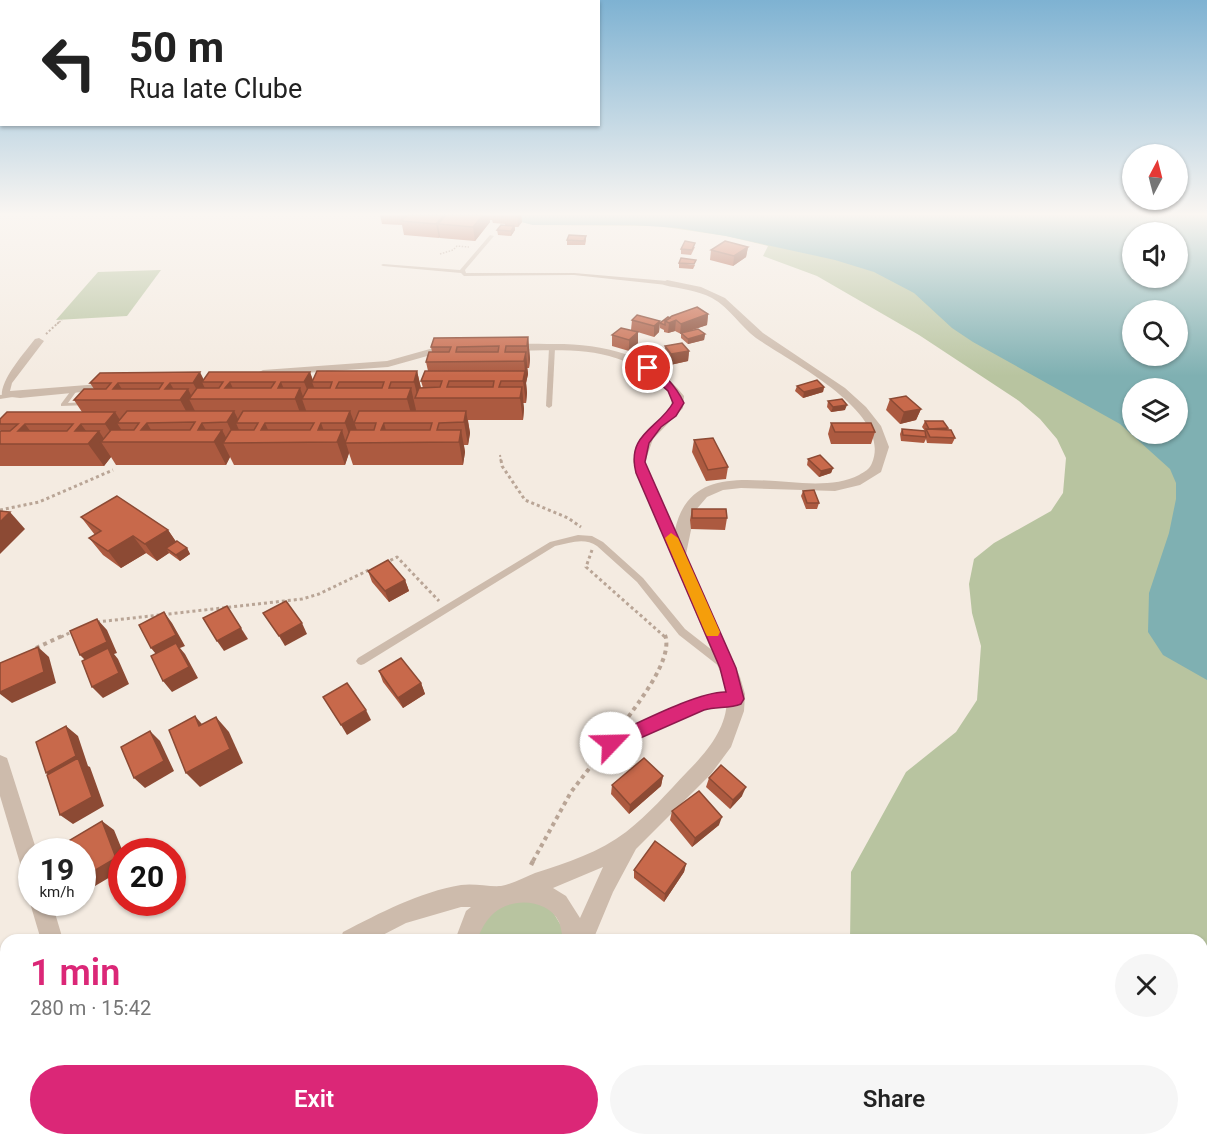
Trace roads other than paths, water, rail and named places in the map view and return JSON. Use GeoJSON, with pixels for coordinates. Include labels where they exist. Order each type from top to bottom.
{"type":"FeatureCollection","features":[{"type":"Feature","properties":{"kind":"street"},"geometry":{"type":"LineString","coordinates":[[667,283],[700,290],[722,300],[733,307],[760,336],[828,380],[871,419],[880,435],[882,453],[873,472],[842,487],[817,489],[727,483],[708,490],[699,495],[688,511],[679,554]]}},
{"type":"Feature","properties":{"kind":"street"},"geometry":{"type":"LineString","coordinates":[[39,341],[4,389],[6,393],[20,395],[116,388]]}},
{"type":"Feature","properties":{"kind":"street"},"geometry":{"type":"LineString","coordinates":[[497,348],[598,350],[627,356],[658,376],[678,396],[677,408],[657,425],[643,443],[639,462],[728,668],[736,699],[733,723],[726,740],[712,760],[629,842],[605,885],[585,934]]}},
{"type":"Feature","properties":{"kind":"street"},"geometry":{"type":"LineString","coordinates":[[245,374],[390,367],[437,350],[464,349]]}},
{"type":"Feature","properties":{"kind":"street"},"geometry":{"type":"LineString","coordinates":[[0,764],[22,838]]}},
{"type":"Feature","properties":{"kind":"street"},"geometry":{"type":"LineString","coordinates":[[468,934],[481,910],[508,893],[571,872],[629,842]]}},
{"type":"Feature","properties":{"kind":"street"},"geometry":{"type":"LineString","coordinates":[[362,934],[402,913],[461,896],[536,892],[554,900],[567,915],[572,934]]}},
{"type":"Feature","properties":{"kind":"street"},"geometry":{"type":"LineString","coordinates":[[45,916],[50,934]]}},
{"type":"Feature","properties":{"kind":"lane"},"geometry":{"type":"LineString","coordinates":[[422,268],[462,272],[470,276],[556,274],[629,278],[667,283]]}},
{"type":"Feature","properties":{"kind":"lane"},"geometry":{"type":"LineString","coordinates":[[462,272],[465,268]]}},
{"type":"Feature","properties":{"kind":"lane"},"geometry":{"type":"LineString","coordinates":[[549,406],[552,348]]}},
{"type":"Feature","properties":{"kind":"lane"},"geometry":{"type":"LineString","coordinates":[[75,390],[63,405],[92,404]]}},
{"type":"Feature","properties":{"kind":"lane"},"geometry":{"type":"LineString","coordinates":[[0,397],[20,395]]}},
{"type":"Feature","properties":{"kind":"lane"},"geometry":{"type":"LineString","coordinates":[[361,661],[553,544],[570,539],[592,538],[640,580],[682,632],[728,668]]}},
{"type":"Feature","properties":{"kind":"lane"},"geometry":{"type":"LineString","coordinates":[[611,743],[700,704],[716,699],[736,699]]}},
{"type":"Feature","properties":{"kind":"water"},"geometry":{"type":"Polygon","coordinates":[[[862,268],[1122,268],[1122,288],[1188,288],[1188,268],[1207,268],[1207,680],[1163,655],[1148,632],[1149,593],[1169,533],[1176,499],[1176,483],[1170,469],[1142,444],[1188,444],[1188,378],[1122,378],[1122,426],[973,342],[952,328],[914,293],[862,268]]]}}]}
